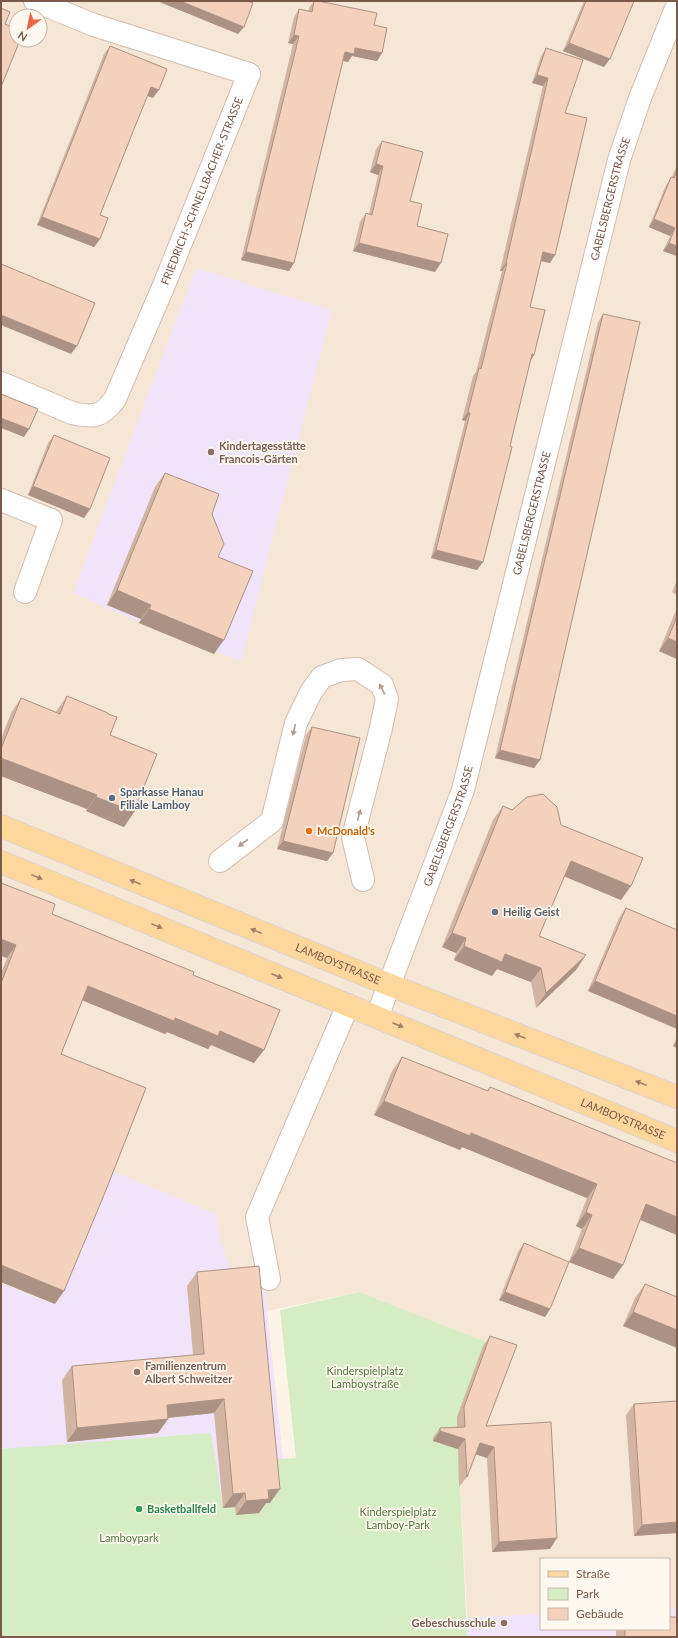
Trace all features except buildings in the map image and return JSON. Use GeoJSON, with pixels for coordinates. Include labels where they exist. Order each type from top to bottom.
{"type":"FeatureCollection","features":[{"type":"Feature","properties":{"kind":"main road","name":"LAMBOYSTRASSE"},"geometry":{"type":"LineString","coordinates":[[1,826],[390,985],[677,1097]]}},
{"type":"Feature","properties":{"kind":"main road","name":"LAMBOYSTRASSE"},"geometry":{"type":"LineString","coordinates":[[1,862],[677,1141]]}},
{"type":"Feature","properties":{"kind":"street","name":"FRIEDRICH-SCHNELLBACHER-STRASSE"},"geometry":{"type":"LineString","coordinates":[[1,383],[78,414],[97,416],[108,409],[115,399],[161,292],[249,74],[94,25],[35,1]]}},
{"type":"Feature","properties":{"kind":"street","name":"GABELSBERGERSTRASSE"},"geometry":{"type":"LineString","coordinates":[[378,1017],[463,790],[619,160],[640,98],[677,6]]}},
{"type":"Feature","properties":{"kind":"street"},"geometry":{"type":"LineString","coordinates":[[1,500],[51,520],[25,592]]}},
{"type":"Feature","properties":{"kind":"street"},"geometry":{"type":"LineString","coordinates":[[220,861],[272,821],[296,723],[322,677],[341,670],[358,669],[382,685],[387,699],[382,728],[353,837],[363,880]]}},
{"type":"Feature","properties":{"kind":"street"},"geometry":{"type":"LineString","coordinates":[[269,1279],[257,1217],[348,1005]]}},
{"type":"Feature","properties":{"kind":"shaded area"},"geometry":{"type":"Polygon","coordinates":[[[1,1],[677,1],[677,1637],[468,1637],[457,1418],[486,1342],[359,1292],[267,1311],[283,1460],[266,1460],[270,1503],[1,1449],[1,1]]]}},
{"type":"Feature","properties":{"kind":"shaded area","name":"Kindertagesstätte Francois-Gärten"},"geometry":{"type":"Polygon","coordinates":[[[196,268],[332,310],[241,661],[180,640],[73,593],[196,268]]]}},
{"type":"Feature","properties":{"kind":"shaded area","name":"Familienzentrum Albert Schweitzer"},"geometry":{"type":"Polygon","coordinates":[[[110,1170],[216,1214],[221,1243],[234,1276],[265,1281],[283,1460],[266,1460],[270,1503],[259,1513],[236,1515],[223,1508],[1,1449],[1,1284],[55,1304],[110,1170]]]}},
{"type":"Feature","properties":{"kind":"shaded area","name":"Gebeschusschule"},"geometry":{"type":"Polygon","coordinates":[[[670,1608],[677,1608],[677,1637],[467,1637],[466,1618],[540,1614],[540,1630],[670,1630],[670,1608]]]}},
{"type":"Feature","properties":{"kind":"green space","name":"Lamboypark"},"geometry":{"type":"Polygon","coordinates":[[[359,1292],[486,1342],[457,1418],[467,1637],[1,1637],[1,1449],[211,1433],[223,1508],[270,1503],[266,1460],[296,1458],[280,1310],[359,1292]]]}},
{"type":"Feature","properties":{"kind":"place","name":"Kindertagesstätte Francois-Gärten"},"geometry":{"type":"Point","coordinates":[211,452]}},
{"type":"Feature","properties":{"kind":"place","name":"Sparkasse Hanau Filiale Lamboy"},"geometry":{"type":"Point","coordinates":[112,798]}},
{"type":"Feature","properties":{"kind":"place","name":"McDonald's"},"geometry":{"type":"Point","coordinates":[309,831]}},
{"type":"Feature","properties":{"kind":"place","name":"Heilig Geist"},"geometry":{"type":"Point","coordinates":[495,912]}},
{"type":"Feature","properties":{"kind":"place","name":"Familienzentrum Albert Schweitzer"},"geometry":{"type":"Point","coordinates":[137,1372]}},
{"type":"Feature","properties":{"kind":"place","name":"Basketballfeld"},"geometry":{"type":"Point","coordinates":[139,1509]}},
{"type":"Feature","properties":{"kind":"place","name":"Gebeschusschule"},"geometry":{"type":"Point","coordinates":[504,1623]}},
{"type":"Feature","properties":{"kind":"park label","name":"Kinderspielplatz Lamboystraße"},"geometry":{"type":"Point","coordinates":[365,1377]}},
{"type":"Feature","properties":{"kind":"park label","name":"Kinderspielplatz Lamboy-Park"},"geometry":{"type":"Point","coordinates":[398,1518]}}]}
